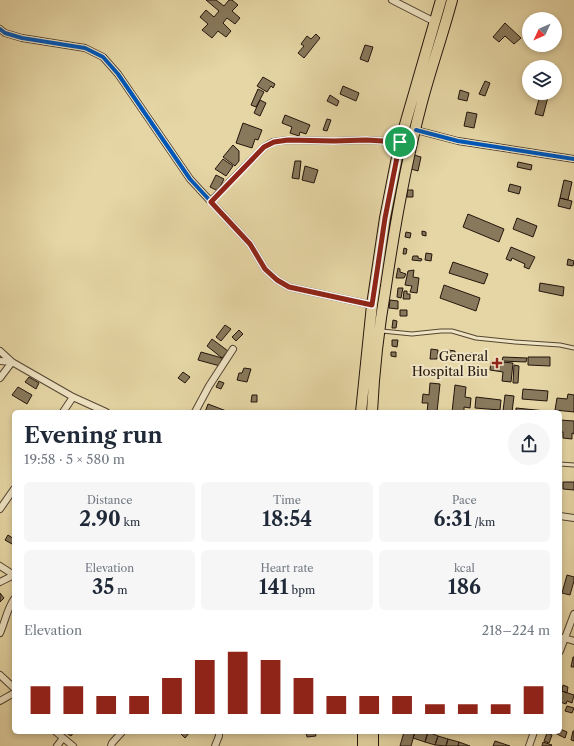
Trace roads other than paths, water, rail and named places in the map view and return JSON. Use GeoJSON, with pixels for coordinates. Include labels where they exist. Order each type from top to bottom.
{"type":"FeatureCollection","features":[{"type":"Feature","properties":{"kind":"main road"},"geometry":{"type":"LineString","coordinates":[[361,410],[372,305],[385,218],[400,142],[441,0]]}},
{"type":"Feature","properties":{"kind":"main road"},"geometry":{"type":"LineString","coordinates":[[372,410],[379,331],[405,172],[422,102],[452,0]]}},
{"type":"Feature","properties":{"kind":"main road"},"geometry":{"type":"LineString","coordinates":[[426,51],[436,56]]}},
{"type":"Feature","properties":{"kind":"main road"},"geometry":{"type":"LineString","coordinates":[[363,734],[363,746]]}},
{"type":"Feature","properties":{"kind":"main road"},"geometry":{"type":"LineString","coordinates":[[373,734],[373,746]]}},
{"type":"Feature","properties":{"kind":"street"},"geometry":{"type":"LineString","coordinates":[[392,0],[435,22]]}},
{"type":"Feature","properties":{"kind":"street"},"geometry":{"type":"LineString","coordinates":[[0,29],[5,33],[22,38],[85,48],[103,57],[118,74],[190,179],[250,244],[265,269],[277,280],[289,287],[372,305]]}},
{"type":"Feature","properties":{"kind":"street"},"geometry":{"type":"LineString","coordinates":[[416,130],[458,141],[574,159]]}},
{"type":"Feature","properties":{"kind":"street"},"geometry":{"type":"LineString","coordinates":[[211,202],[264,147],[274,142],[288,140],[366,140],[400,142]]}},
{"type":"Feature","properties":{"kind":"street"},"geometry":{"type":"LineString","coordinates":[[196,410],[209,386],[233,349]]}},
{"type":"Feature","properties":{"kind":"street"},"geometry":{"type":"LineString","coordinates":[[0,351],[12,362],[73,397],[102,410]]}},
{"type":"Feature","properties":{"kind":"street"},"geometry":{"type":"LineString","coordinates":[[0,361],[12,362]]}},
{"type":"Feature","properties":{"kind":"street"},"geometry":{"type":"LineString","coordinates":[[0,378],[12,362]]}},
{"type":"Feature","properties":{"kind":"street"},"geometry":{"type":"LineString","coordinates":[[64,410],[73,397]]}},
{"type":"Feature","properties":{"kind":"street"},"geometry":{"type":"LineString","coordinates":[[0,509],[12,492]]}},
{"type":"Feature","properties":{"kind":"street"},"geometry":{"type":"LineString","coordinates":[[562,516],[574,518]]}},
{"type":"Feature","properties":{"kind":"street"},"geometry":{"type":"LineString","coordinates":[[0,566],[12,574]]}},
{"type":"Feature","properties":{"kind":"street"},"geometry":{"type":"LineString","coordinates":[[0,582],[12,576]]}},
{"type":"Feature","properties":{"kind":"street"},"geometry":{"type":"LineString","coordinates":[[0,633],[12,603]]}},
{"type":"Feature","properties":{"kind":"street"},"geometry":{"type":"LineString","coordinates":[[574,614],[562,638],[574,641]]}},
{"type":"Feature","properties":{"kind":"street"},"geometry":{"type":"LineString","coordinates":[[0,675],[12,686]]}},
{"type":"Feature","properties":{"kind":"street"},"geometry":{"type":"LineString","coordinates":[[0,701],[12,694]]}},
{"type":"Feature","properties":{"kind":"street"},"geometry":{"type":"LineString","coordinates":[[58,734],[73,746]]}},
{"type":"Feature","properties":{"kind":"street"},"geometry":{"type":"LineString","coordinates":[[111,746],[120,734]]}},
{"type":"Feature","properties":{"kind":"street"},"geometry":{"type":"LineString","coordinates":[[216,746],[219,734]]}},
{"type":"Feature","properties":{"kind":"street"},"geometry":{"type":"LineString","coordinates":[[529,746],[533,734]]}},
{"type":"Feature","properties":{"kind":"street"},"geometry":{"type":"LineString","coordinates":[[57,746],[63,738]]}},
{"type":"Feature","properties":{"kind":"lane"},"geometry":{"type":"LineString","coordinates":[[379,331],[412,334],[452,331],[476,338],[560,345],[574,348]]}},
{"type":"Feature","properties":{"kind":"lane"},"geometry":{"type":"LineString","coordinates":[[562,464],[574,464]]}},
{"type":"Feature","properties":{"kind":"place","name":"General Hospital Biu"},"geometry":{"type":"Point","coordinates":[497,363]}}]}
